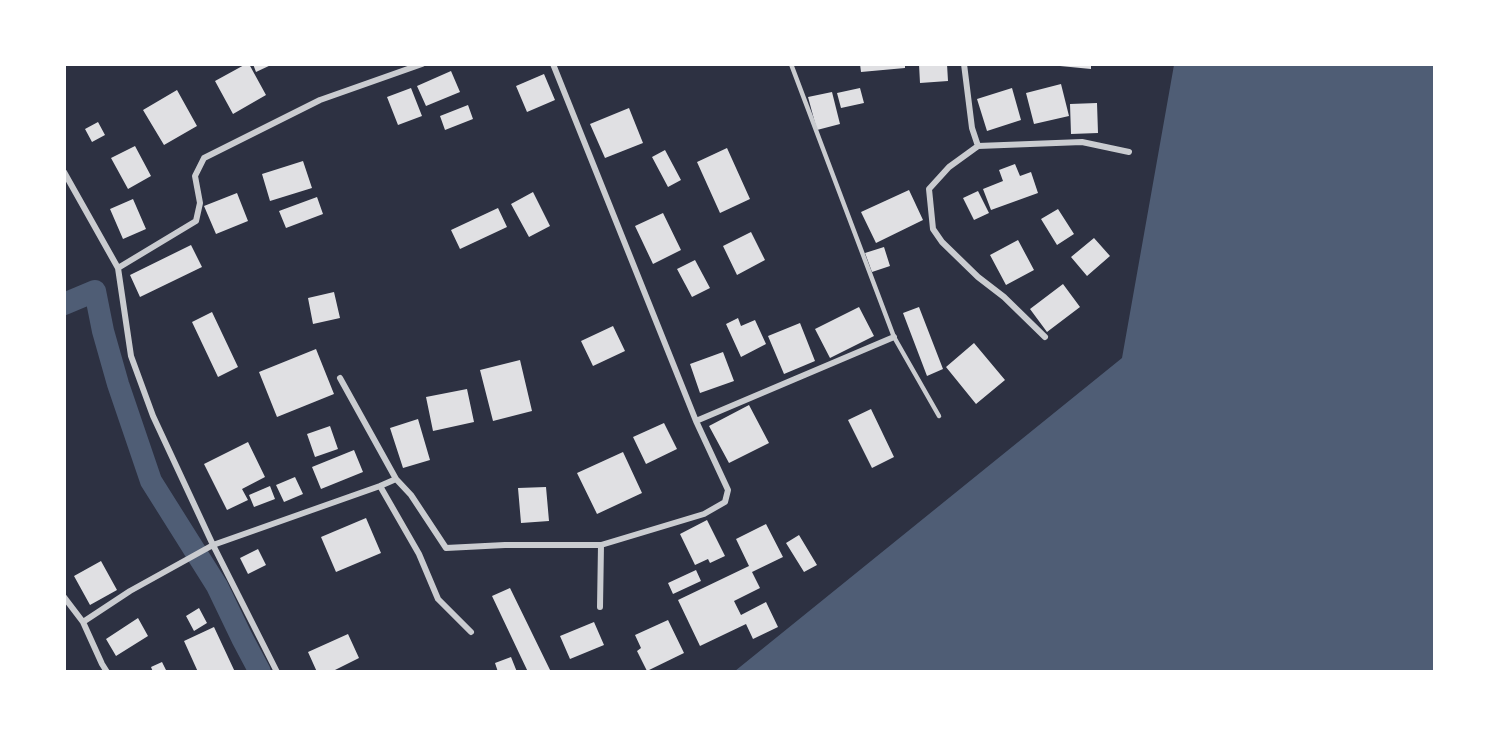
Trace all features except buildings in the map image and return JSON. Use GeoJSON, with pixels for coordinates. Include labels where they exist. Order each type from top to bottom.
{"type":"FeatureCollection","features":[{"type":"Feature","properties":{"kind":"street"},"geometry":{"type":"LineString","coordinates":[[118,268],[196,221],[200,202],[195,176],[204,158],[320,100],[422,64]]}},
{"type":"Feature","properties":{"kind":"street"},"geometry":{"type":"LineString","coordinates":[[340,378],[396,479],[411,495],[447,548],[505,544],[601,545],[704,514],[725,502],[728,490],[696,421],[553,64]]}},
{"type":"Feature","properties":{"kind":"street"},"geometry":{"type":"LineString","coordinates":[[964,64],[972,128],[978,146]]}},
{"type":"Feature","properties":{"kind":"street"},"geometry":{"type":"LineString","coordinates":[[1045,337],[942,242],[933,229],[929,189],[949,167],[978,146],[1082,142],[1129,152]]}},
{"type":"Feature","properties":{"kind":"street"},"geometry":{"type":"LineString","coordinates":[[64,172],[118,268],[131,356],[153,416],[213,545],[277,672]]}},
{"type":"Feature","properties":{"kind":"street"},"geometry":{"type":"LineString","coordinates":[[696,421],[894,337]]}},
{"type":"Feature","properties":{"kind":"street"},"geometry":{"type":"LineString","coordinates":[[83,622],[130,591],[213,545],[396,479]]}},
{"type":"Feature","properties":{"kind":"street"},"geometry":{"type":"LineString","coordinates":[[380,486],[419,554],[438,599],[471,632]]}},
{"type":"Feature","properties":{"kind":"street"},"geometry":{"type":"LineString","coordinates":[[600,607],[601,545]]}},
{"type":"Feature","properties":{"kind":"street"},"geometry":{"type":"LineString","coordinates":[[64,597],[83,622],[107,672]]}},
{"type":"Feature","properties":{"kind":"lane"},"geometry":{"type":"LineString","coordinates":[[791,64],[894,337],[939,416]]}},
{"type":"Feature","properties":{"kind":"water"},"geometry":{"type":"Polygon","coordinates":[[[1174,65],[1434,65],[1434,671],[735,671],[1122,358],[1174,65]]]}},
{"type":"Feature","properties":{"kind":"waterway"},"geometry":{"type":"LineString","coordinates":[[64,304],[95,291],[103,331],[118,384],[151,481],[217,586],[260,672]]}}]}
